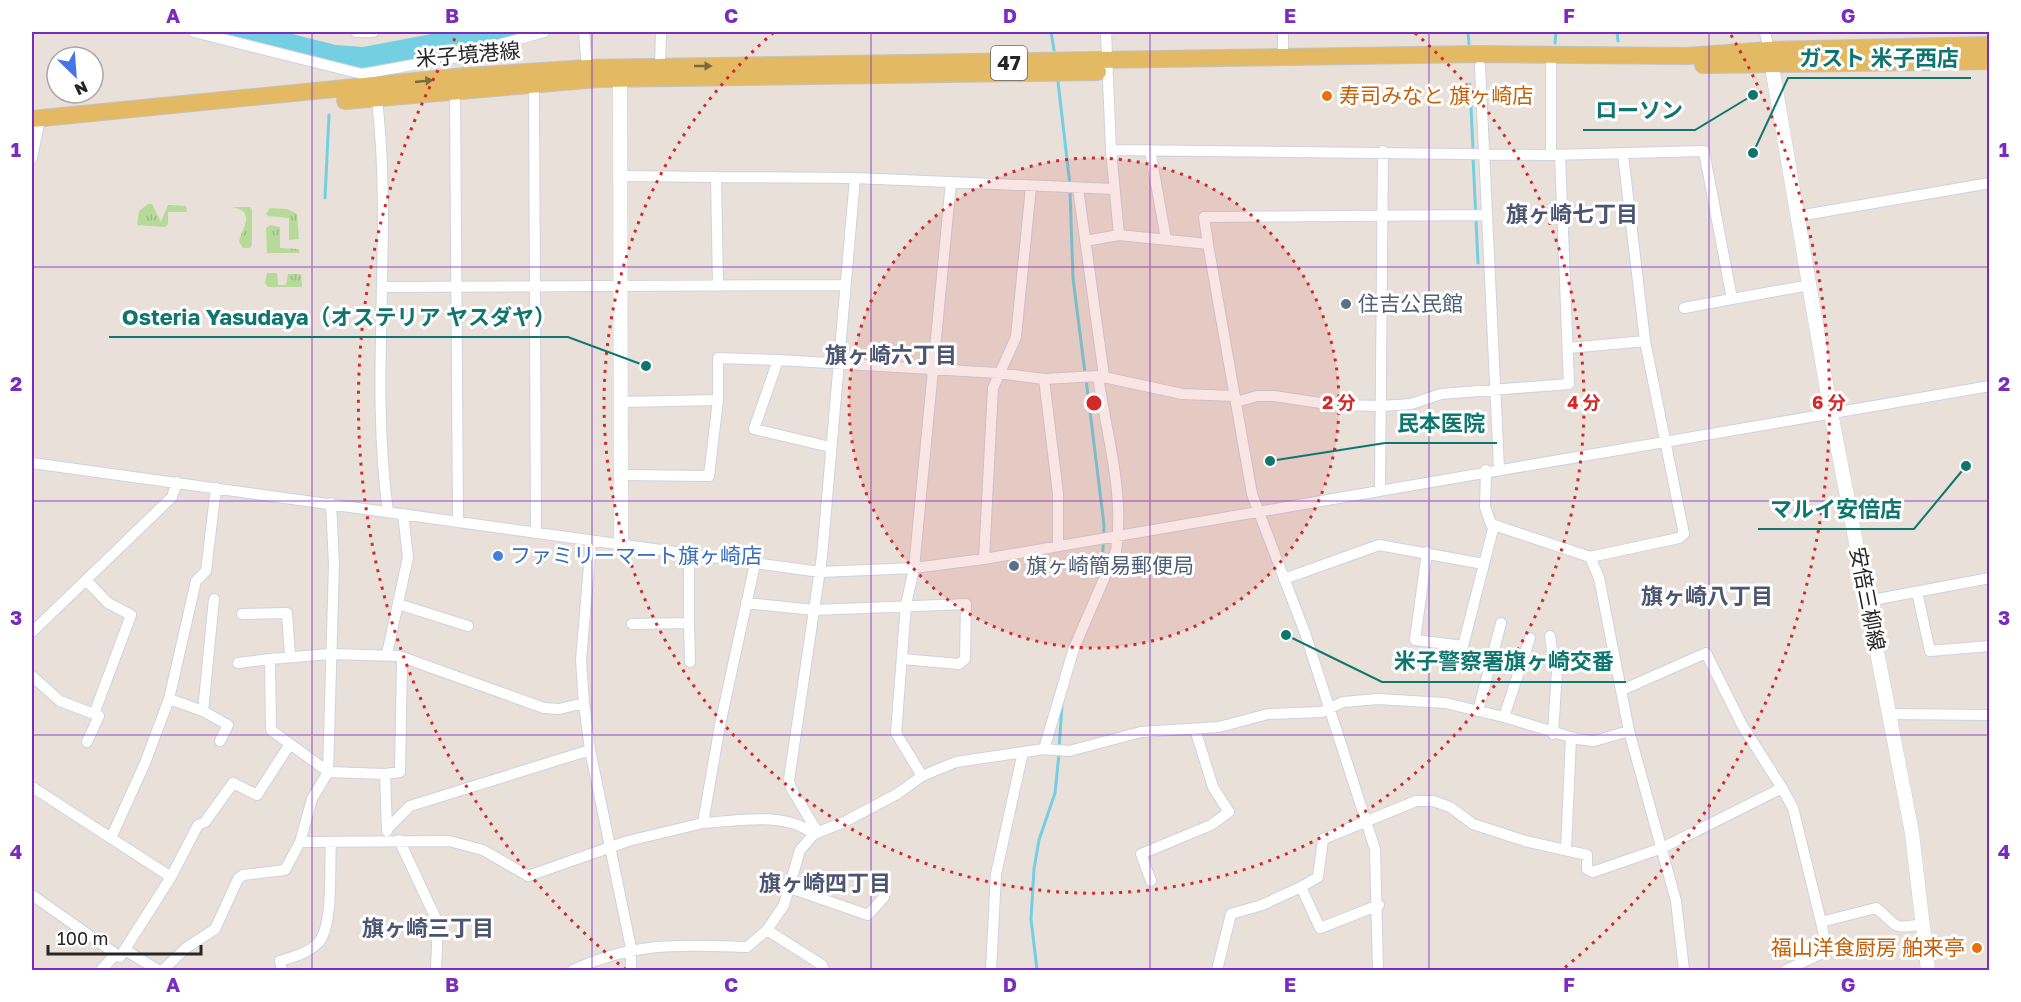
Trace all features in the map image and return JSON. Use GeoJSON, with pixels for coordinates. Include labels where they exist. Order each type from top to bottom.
{"type":"FeatureCollection","features":[{"type":"Feature","properties":{"kind":"main road","name":"米子境港線"},"geometry":{"type":"LineString","coordinates":[[35,124],[587,69],[620,74],[660,66],[1551,65],[1771,58],[1989,45]]}},
{"type":"Feature","properties":{"kind":"main road","name":"米子境港線"},"geometry":{"type":"LineString","coordinates":[[376,91],[455,92],[620,74],[1107,66],[1283,57],[1479,54],[1989,61]]}},
{"type":"Feature","properties":{"kind":"street"},"geometry":{"type":"LineString","coordinates":[[194,32],[362,74],[457,57],[544,32]]}},
{"type":"Feature","properties":{"kind":"street"},"geometry":{"type":"LineString","coordinates":[[356,32],[373,32]]}},
{"type":"Feature","properties":{"kind":"street"},"geometry":{"type":"LineString","coordinates":[[584,32],[587,69]]}},
{"type":"Feature","properties":{"kind":"street"},"geometry":{"type":"LineString","coordinates":[[660,66],[661,32]]}},
{"type":"Feature","properties":{"kind":"street"},"geometry":{"type":"LineString","coordinates":[[1106,32],[1111,150],[1119,235]]}},
{"type":"Feature","properties":{"kind":"street"},"geometry":{"type":"LineString","coordinates":[[1283,32],[1283,57]]}},
{"type":"Feature","properties":{"kind":"street"},"geometry":{"type":"LineString","coordinates":[[1765,32],[1771,58]]}},
{"type":"Feature","properties":{"kind":"street","name":"安倍三柳線"},"geometry":{"type":"LineString","coordinates":[[1771,58],[1831,413],[1912,833],[1928,970]]}},
{"type":"Feature","properties":{"kind":"street"},"geometry":{"type":"LineString","coordinates":[[621,475],[709,476],[718,400],[718,358],[998,373],[1044,379],[1101,376],[1182,394],[1235,399],[1274,396],[1346,406],[1411,404],[1441,394],[1569,384],[1569,348],[1551,65]]}},
{"type":"Feature","properties":{"kind":"street"},"geometry":{"type":"LineString","coordinates":[[1480,66],[1498,468]]}},
{"type":"Feature","properties":{"kind":"street"},"geometry":{"type":"LineString","coordinates":[[620,74],[621,544]]}},
{"type":"Feature","properties":{"kind":"street"},"geometry":{"type":"LineString","coordinates":[[534,83],[536,533]]}},
{"type":"Feature","properties":{"kind":"street"},"geometry":{"type":"LineString","coordinates":[[376,91],[382,156],[381,458],[388,512]]}},
{"type":"Feature","properties":{"kind":"street"},"geometry":{"type":"LineString","coordinates":[[455,92],[458,521]]}},
{"type":"Feature","properties":{"kind":"street"},"geometry":{"type":"LineString","coordinates":[[32,158],[35,124]]}},
{"type":"Feature","properties":{"kind":"street"},"geometry":{"type":"LineString","coordinates":[[1111,150],[1383,151],[1556,155],[1623,155],[1704,151],[1732,299]]}},
{"type":"Feature","properties":{"kind":"street"},"geometry":{"type":"LineString","coordinates":[[1150,150],[1166,239]]}},
{"type":"Feature","properties":{"kind":"street"},"geometry":{"type":"LineString","coordinates":[[1380,489],[1383,151]]}},
{"type":"Feature","properties":{"kind":"street"},"geometry":{"type":"LineString","coordinates":[[1486,471],[1485,507],[1487,517],[1494,525],[1590,557],[1679,538],[1684,534],[1645,341],[1623,155]]}},
{"type":"Feature","properties":{"kind":"street"},"geometry":{"type":"LineString","coordinates":[[620,176],[855,178],[1114,189]]}},
{"type":"Feature","properties":{"kind":"street"},"geometry":{"type":"LineString","coordinates":[[716,177],[718,286]]}},
{"type":"Feature","properties":{"kind":"street"},"geometry":{"type":"LineString","coordinates":[[814,834],[815,828],[791,788],[789,780],[820,572],[855,178]]}},
{"type":"Feature","properties":{"kind":"street"},"geometry":{"type":"LineString","coordinates":[[922,776],[897,733],[906,605],[914,568],[951,182]]}},
{"type":"Feature","properties":{"kind":"street"},"geometry":{"type":"LineString","coordinates":[[1797,216],[1989,183]]}},
{"type":"Feature","properties":{"kind":"street"},"geometry":{"type":"LineString","coordinates":[[984,559],[993,388],[1016,337],[1031,187]]}},
{"type":"Feature","properties":{"kind":"street"},"geometry":{"type":"LineString","coordinates":[[1044,749],[1074,648],[1116,551],[1118,536],[1117,497],[1078,188]]}},
{"type":"Feature","properties":{"kind":"street"},"geometry":{"type":"LineString","coordinates":[[1378,970],[1379,905],[1376,849],[1329,707],[1252,494],[1204,217],[1486,215]]}},
{"type":"Feature","properties":{"kind":"street"},"geometry":{"type":"LineString","coordinates":[[1085,241],[1119,235],[1208,244]]}},
{"type":"Feature","properties":{"kind":"street"},"geometry":{"type":"LineString","coordinates":[[382,287],[844,285]]}},
{"type":"Feature","properties":{"kind":"street"},"geometry":{"type":"LineString","coordinates":[[1684,308],[1810,285]]}},
{"type":"Feature","properties":{"kind":"street"},"geometry":{"type":"LineString","coordinates":[[1569,348],[1645,341]]}},
{"type":"Feature","properties":{"kind":"street"},"geometry":{"type":"LineString","coordinates":[[778,360],[754,429],[830,447]]}},
{"type":"Feature","properties":{"kind":"street"},"geometry":{"type":"LineString","coordinates":[[1044,379],[1058,494],[1058,545]]}},
{"type":"Feature","properties":{"kind":"street"},"geometry":{"type":"LineString","coordinates":[[32,463],[820,572],[914,568],[984,559],[1498,468],[1989,386]]}},
{"type":"Feature","properties":{"kind":"street"},"geometry":{"type":"LineString","coordinates":[[621,402],[718,400]]}},
{"type":"Feature","properties":{"kind":"street"},"geometry":{"type":"LineString","coordinates":[[32,632],[172,497],[177,482]]}},
{"type":"Feature","properties":{"kind":"street"},"geometry":{"type":"LineString","coordinates":[[111,838],[145,763],[169,699],[196,581],[206,571],[216,488]]}},
{"type":"Feature","properties":{"kind":"street"},"geometry":{"type":"LineString","coordinates":[[32,895],[120,952],[161,970],[186,948],[215,929],[238,879],[243,875],[285,870],[300,842],[312,799],[328,770],[334,564],[331,503]]}},
{"type":"Feature","properties":{"kind":"street"},"geometry":{"type":"LineString","coordinates":[[387,654],[408,557],[403,514]]}},
{"type":"Feature","properties":{"kind":"street"},"geometry":{"type":"LineString","coordinates":[[1426,552],[1414,640],[1463,646],[1494,525]]}},
{"type":"Feature","properties":{"kind":"street"},"geometry":{"type":"LineString","coordinates":[[591,542],[581,660],[584,703],[590,750],[631,948],[631,970]]}},
{"type":"Feature","properties":{"kind":"street"},"geometry":{"type":"LineString","coordinates":[[1284,579],[1379,545],[1484,564]]}},
{"type":"Feature","properties":{"kind":"street"},"geometry":{"type":"LineString","coordinates":[[689,555],[690,662]]}},
{"type":"Feature","properties":{"kind":"street"},"geometry":{"type":"LineString","coordinates":[[1590,557],[1599,578],[1629,731],[1676,901],[1684,970]]}},
{"type":"Feature","properties":{"kind":"street"},"geometry":{"type":"LineString","coordinates":[[703,823],[718,736],[755,564]]}},
{"type":"Feature","properties":{"kind":"street"},"geometry":{"type":"LineString","coordinates":[[1867,601],[1989,578]]}},
{"type":"Feature","properties":{"kind":"street"},"geometry":{"type":"LineString","coordinates":[[86,580],[108,603],[131,615],[94,714]]}},
{"type":"Feature","properties":{"kind":"street"},"geometry":{"type":"LineString","coordinates":[[1917,592],[1930,651],[1989,646]]}},
{"type":"Feature","properties":{"kind":"street"},"geometry":{"type":"LineString","coordinates":[[202,711],[214,599]]}},
{"type":"Feature","properties":{"kind":"street"},"geometry":{"type":"LineString","coordinates":[[746,603],[814,610],[966,604],[965,659],[959,664],[902,659]]}},
{"type":"Feature","properties":{"kind":"street"},"geometry":{"type":"LineString","coordinates":[[398,604],[468,626]]}},
{"type":"Feature","properties":{"kind":"street"},"geometry":{"type":"LineString","coordinates":[[242,614],[287,613],[290,656]]}},
{"type":"Feature","properties":{"kind":"street"},"geometry":{"type":"LineString","coordinates":[[632,624],[688,623]]}},
{"type":"Feature","properties":{"kind":"street"},"geometry":{"type":"LineString","coordinates":[[1479,711],[1501,623]]}},
{"type":"Feature","properties":{"kind":"street"},"geometry":{"type":"LineString","coordinates":[[1550,636],[1552,650],[1558,656],[1553,734]]}},
{"type":"Feature","properties":{"kind":"street"},"geometry":{"type":"LineString","coordinates":[[1504,717],[1530,638]]}},
{"type":"Feature","properties":{"kind":"street"},"geometry":{"type":"LineString","coordinates":[[1622,690],[1706,652],[1742,725],[1790,798],[1793,808],[1827,951],[1786,970]]}},
{"type":"Feature","properties":{"kind":"street"},"geometry":{"type":"LineString","coordinates":[[238,663],[290,656],[387,654],[544,708],[559,709],[584,703]]}},
{"type":"Feature","properties":{"kind":"street"},"geometry":{"type":"LineString","coordinates":[[270,659],[271,730],[328,770],[386,774],[400,772],[402,658]]}},
{"type":"Feature","properties":{"kind":"street"},"geometry":{"type":"LineString","coordinates":[[32,676],[60,701],[99,716],[87,742]]}},
{"type":"Feature","properties":{"kind":"street"},"geometry":{"type":"LineString","coordinates":[[169,699],[202,711],[228,725],[220,741]]}},
{"type":"Feature","properties":{"kind":"street"},"geometry":{"type":"LineString","coordinates":[[573,970],[631,948],[677,945],[747,946],[767,930],[784,905],[800,850],[814,834],[897,794],[922,776],[956,762],[1044,749],[1069,751],[1141,732],[1219,727],[1268,714],[1322,712],[1343,702],[1378,699],[1445,703],[1504,717],[1553,734],[1593,741],[1629,731]]}},
{"type":"Feature","properties":{"kind":"street"},"geometry":{"type":"LineString","coordinates":[[1890,714],[1989,715]]}},
{"type":"Feature","properties":{"kind":"street"},"geometry":{"type":"LineString","coordinates":[[1151,881],[1141,854],[1210,825],[1228,812],[1213,787],[1195,729]]}},
{"type":"Feature","properties":{"kind":"street"},"geometry":{"type":"LineString","coordinates":[[1566,849],[1571,738]]}},
{"type":"Feature","properties":{"kind":"street"},"geometry":{"type":"LineString","coordinates":[[101,970],[120,952],[171,877],[198,825],[205,822],[233,783],[257,795],[290,744]]}},
{"type":"Feature","properties":{"kind":"street"},"geometry":{"type":"LineString","coordinates":[[387,834],[410,806],[590,750]]}},
{"type":"Feature","properties":{"kind":"street"},"geometry":{"type":"LineString","coordinates":[[991,970],[996,874],[1023,752]]}},
{"type":"Feature","properties":{"kind":"street"},"geometry":{"type":"LineString","coordinates":[[386,774],[387,834]]}},
{"type":"Feature","properties":{"kind":"street"},"geometry":{"type":"LineString","coordinates":[[32,787],[171,877]]}},
{"type":"Feature","properties":{"kind":"street"},"geometry":{"type":"LineString","coordinates":[[1217,970],[1232,914],[1262,905],[1318,877],[1323,839],[1367,823],[1416,801],[1433,801],[1450,807],[1473,824],[1525,841],[1587,855],[1587,869],[1593,872],[1662,848],[1782,788]]}},
{"type":"Feature","properties":{"kind":"street"},"geometry":{"type":"LineString","coordinates":[[300,842],[331,843],[387,834],[399,840],[449,841],[470,846],[501,859],[528,876],[610,846],[703,823],[763,820],[787,822],[814,834]]}},
{"type":"Feature","properties":{"kind":"street"},"geometry":{"type":"LineString","coordinates":[[399,840],[438,923],[436,970]]}},
{"type":"Feature","properties":{"kind":"street"},"geometry":{"type":"LineString","coordinates":[[282,970],[280,961],[306,952],[318,943],[327,930],[331,843]]}},
{"type":"Feature","properties":{"kind":"street"},"geometry":{"type":"LineString","coordinates":[[1301,886],[1320,928],[1379,905]]}},
{"type":"Feature","properties":{"kind":"street"},"geometry":{"type":"LineString","coordinates":[[790,888],[868,915],[884,897]]}},
{"type":"Feature","properties":{"kind":"street"},"geometry":{"type":"LineString","coordinates":[[1821,922],[1876,908],[1893,926],[1901,928],[1923,924]]}},
{"type":"Feature","properties":{"kind":"street"},"geometry":{"type":"LineString","coordinates":[[767,930],[822,965],[824,970]]}},
{"type":"Feature","properties":{"kind":"green space"},"geometry":{"type":"Polygon","coordinates":[[[148,204],[152,204],[161,222],[168,205],[186,206],[187,212],[168,212],[168,224],[165,227],[137,225],[139,211],[148,204]]]}},
{"type":"Feature","properties":{"kind":"green space"},"geometry":{"type":"Polygon","coordinates":[[[231,207],[250,207],[252,210],[252,245],[250,248],[243,248],[239,242],[246,216],[239,209],[231,207]]]}},
{"type":"Feature","properties":{"kind":"green space"},"geometry":{"type":"Polygon","coordinates":[[[270,208],[287,209],[297,214],[299,239],[289,240],[289,218],[268,216],[266,214],[270,208]]]}},
{"type":"Feature","properties":{"kind":"green space"},"geometry":{"type":"Polygon","coordinates":[[[270,225],[280,227],[280,248],[298,249],[300,253],[267,253],[266,228],[270,225]]]}},
{"type":"Feature","properties":{"kind":"green space"},"geometry":{"type":"Polygon","coordinates":[[[267,273],[277,273],[278,285],[286,285],[288,274],[301,274],[302,287],[268,287],[265,283],[267,273]]]}},
{"type":"Feature","properties":{"kind":"water"},"geometry":{"type":"Polygon","coordinates":[[[217,32],[284,32],[336,45],[363,47],[442,32],[525,32],[462,50],[364,69],[231,35],[227,37],[228,34],[217,32]]]}},
{"type":"Feature","properties":{"kind":"waterway"},"geometry":{"type":"LineString","coordinates":[[1051,32],[1054,50]]}},
{"type":"Feature","properties":{"kind":"waterway"},"geometry":{"type":"LineString","coordinates":[[1468,32],[1469,44]]}},
{"type":"Feature","properties":{"kind":"waterway"},"geometry":{"type":"LineString","coordinates":[[1555,43],[1556,32]]}},
{"type":"Feature","properties":{"kind":"waterway"},"geometry":{"type":"LineString","coordinates":[[1617,32],[1618,41]]}},
{"type":"Feature","properties":{"kind":"waterway"},"geometry":{"type":"LineString","coordinates":[[463,60],[464,68]]}},
{"type":"Feature","properties":{"kind":"waterway"},"geometry":{"type":"LineString","coordinates":[[1058,82],[1070,185]]}},
{"type":"Feature","properties":{"kind":"waterway"},"geometry":{"type":"LineString","coordinates":[[1470,84],[1473,151]]}},
{"type":"Feature","properties":{"kind":"waterway"},"geometry":{"type":"LineString","coordinates":[[325,198],[329,115]]}},
{"type":"Feature","properties":{"kind":"waterway"},"geometry":{"type":"LineString","coordinates":[[1473,157],[1478,263]]}},
{"type":"Feature","properties":{"kind":"waterway"},"geometry":{"type":"LineString","coordinates":[[1070,191],[1073,278],[1085,373]]}},
{"type":"Feature","properties":{"kind":"waterway"},"geometry":{"type":"LineString","coordinates":[[1086,379],[1104,525],[1102,572]]}},
{"type":"Feature","properties":{"kind":"waterway"},"geometry":{"type":"LineString","coordinates":[[1059,748],[1062,706]]}},
{"type":"Feature","properties":{"kind":"waterway"},"geometry":{"type":"LineString","coordinates":[[1037,970],[1031,919],[1034,869],[1039,840],[1055,793],[1059,754]]}},
{"type":"Feature","properties":{"kind":"place","name":"ローソン"},"geometry":{"type":"Point","coordinates":[1753,95]}},
{"type":"Feature","properties":{"kind":"place","name":"寿司みなと 旗ヶ崎店"},"geometry":{"type":"Point","coordinates":[1327,96]}},
{"type":"Feature","properties":{"kind":"place","name":"ガスト 米子西店"},"geometry":{"type":"Point","coordinates":[1753,153]}},
{"type":"Feature","properties":{"kind":"place","name":"住吉公民館"},"geometry":{"type":"Point","coordinates":[1346,304]}},
{"type":"Feature","properties":{"kind":"place","name":"Osteria Yasudaya（オステリア ヤスダヤ）"},"geometry":{"type":"Point","coordinates":[646,366]}},
{"type":"Feature","properties":{"kind":"place","name":"民本医院"},"geometry":{"type":"Point","coordinates":[1270,461]}},
{"type":"Feature","properties":{"kind":"place","name":"マルイ安倍店"},"geometry":{"type":"Point","coordinates":[1966,466]}},
{"type":"Feature","properties":{"kind":"place","name":"ファミリーマート旗ヶ崎店"},"geometry":{"type":"Point","coordinates":[498,556]}},
{"type":"Feature","properties":{"kind":"place","name":"旗ヶ崎簡易郵便局"},"geometry":{"type":"Point","coordinates":[1014,566]}},
{"type":"Feature","properties":{"kind":"place","name":"米子警察署旗ヶ崎交番"},"geometry":{"type":"Point","coordinates":[1286,635]}},
{"type":"Feature","properties":{"kind":"place","name":"福山洋食厨房 舶来亭"},"geometry":{"type":"Point","coordinates":[1977,948]}},
{"type":"Feature","properties":{"kind":"district","name":"旗ヶ崎七丁目"},"geometry":{"type":"Point","coordinates":[1572,214]}},
{"type":"Feature","properties":{"kind":"district","name":"旗ヶ崎六丁目"},"geometry":{"type":"Point","coordinates":[891,355]}},
{"type":"Feature","properties":{"kind":"district","name":"旗ヶ崎八丁目"},"geometry":{"type":"Point","coordinates":[1707,596]}},
{"type":"Feature","properties":{"kind":"district","name":"旗ヶ崎四丁目"},"geometry":{"type":"Point","coordinates":[825,883]}},
{"type":"Feature","properties":{"kind":"district","name":"旗ヶ崎三丁目"},"geometry":{"type":"Point","coordinates":[428,928]}}]}
